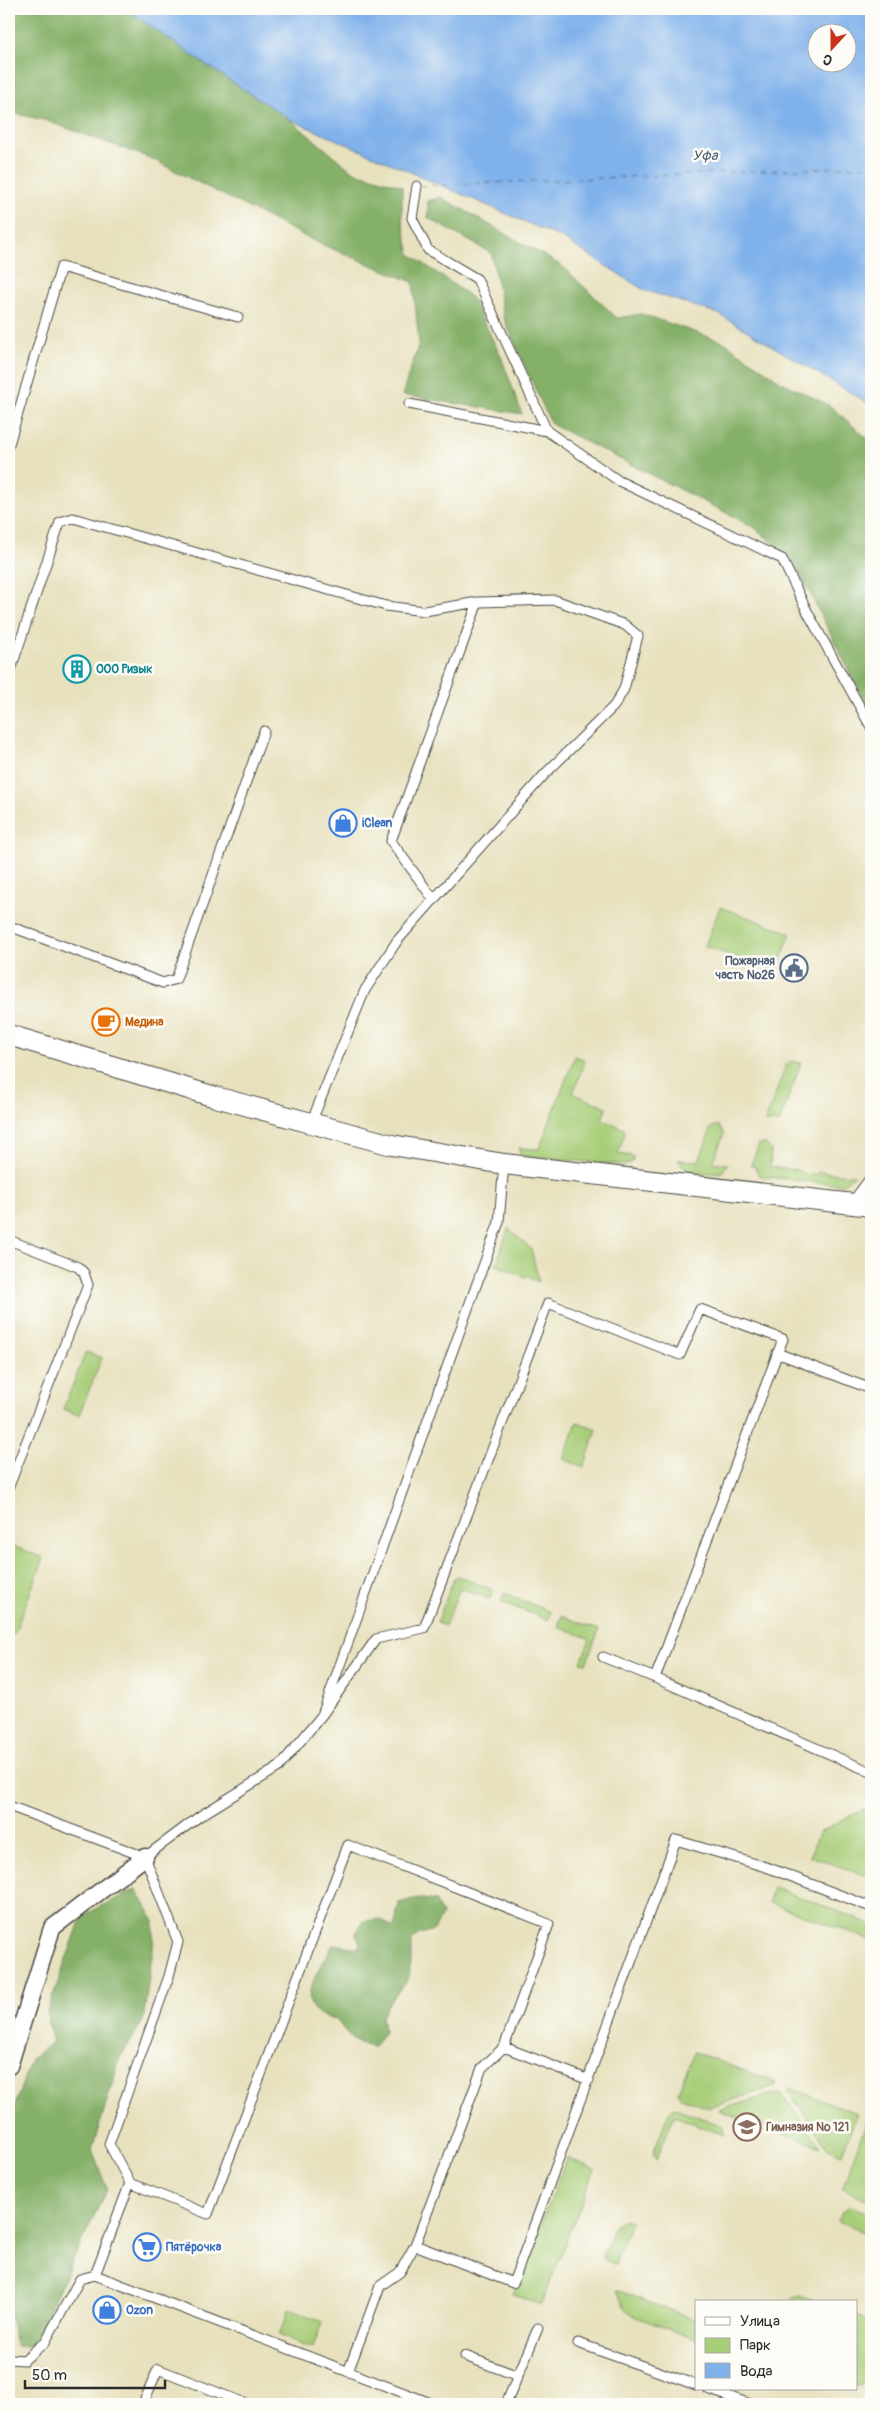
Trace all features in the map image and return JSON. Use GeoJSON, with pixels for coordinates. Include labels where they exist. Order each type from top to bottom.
{"type":"FeatureCollection","features":[{"type":"Feature","properties":{"kind":"street"},"geometry":{"type":"LineString","coordinates":[[9,1035],[212,1096],[392,1145],[504,1164],[871,1206]]}},
{"type":"Feature","properties":{"kind":"street"},"geometry":{"type":"LineString","coordinates":[[9,2066],[52,1928],[145,1857]]}},
{"type":"Feature","properties":{"kind":"lane"},"geometry":{"type":"LineString","coordinates":[[417,186],[412,218],[428,250],[477,279],[547,430]]}},
{"type":"Feature","properties":{"kind":"lane"},"geometry":{"type":"LineString","coordinates":[[9,444],[61,267],[238,317]]}},
{"type":"Feature","properties":{"kind":"lane"},"geometry":{"type":"LineString","coordinates":[[409,404],[547,430],[618,481],[782,559],[808,613],[871,727]]}},
{"type":"Feature","properties":{"kind":"lane"},"geometry":{"type":"LineString","coordinates":[[9,674],[60,522],[73,518],[386,606],[424,610],[478,602],[555,600],[625,625],[638,636],[624,689],[614,706],[545,774],[398,941],[365,990],[311,1123]]}},
{"type":"Feature","properties":{"kind":"lane"},"geometry":{"type":"LineString","coordinates":[[434,900],[391,841],[478,602]]}},
{"type":"Feature","properties":{"kind":"lane"},"geometry":{"type":"LineString","coordinates":[[9,926],[163,983],[176,979],[264,731]]}},
{"type":"Feature","properties":{"kind":"lane"},"geometry":{"type":"LineString","coordinates":[[322,1715],[499,1222],[504,1164]]}},
{"type":"Feature","properties":{"kind":"lane"},"geometry":{"type":"LineString","coordinates":[[850,1204],[871,1177]]}},
{"type":"Feature","properties":{"kind":"lane"},"geometry":{"type":"LineString","coordinates":[[9,1240],[78,1268],[84,1273],[88,1284],[9,1486]]}},
{"type":"Feature","properties":{"kind":"lane"},"geometry":{"type":"LineString","coordinates":[[145,1857],[200,1816],[279,1767],[322,1715],[376,1639],[424,1628],[548,1303],[680,1355],[700,1309],[783,1339],[655,1678]]}},
{"type":"Feature","properties":{"kind":"lane"},"geometry":{"type":"LineString","coordinates":[[777,1353],[871,1389]]}},
{"type":"Feature","properties":{"kind":"lane"},"geometry":{"type":"LineString","coordinates":[[603,1657],[871,1772]]}},
{"type":"Feature","properties":{"kind":"lane"},"geometry":{"type":"LineString","coordinates":[[9,1806],[145,1857],[178,1942],[169,1976],[109,2144],[130,2183],[208,2214],[348,1845],[549,1924],[504,2047],[482,2068],[416,2245],[400,2272],[380,2286],[348,2372]]}},
{"type":"Feature","properties":{"kind":"lane"},"geometry":{"type":"LineString","coordinates":[[416,2245],[512,2283],[589,2080],[676,1840],[769,1868],[871,1907]]}},
{"type":"Feature","properties":{"kind":"lane"},"geometry":{"type":"LineString","coordinates":[[504,2047],[589,2080]]}},
{"type":"Feature","properties":{"kind":"lane"},"geometry":{"type":"LineString","coordinates":[[95,2275],[130,2183]]}},
{"type":"Feature","properties":{"kind":"lane"},"geometry":{"type":"LineString","coordinates":[[9,2359],[24,2360],[45,2342],[80,2279],[95,2275],[433,2404]]}},
{"type":"Feature","properties":{"kind":"lane"},"geometry":{"type":"LineString","coordinates":[[506,2404],[538,2328]]}},
{"type":"Feature","properties":{"kind":"lane"},"geometry":{"type":"LineString","coordinates":[[578,2343],[695,2385]]}},
{"type":"Feature","properties":{"kind":"lane"},"geometry":{"type":"LineString","coordinates":[[465,2356],[518,2376]]}},
{"type":"Feature","properties":{"kind":"lane"},"geometry":{"type":"LineString","coordinates":[[143,2404],[158,2369],[247,2404]]}},
{"type":"Feature","properties":{"kind":"lane"},"geometry":{"type":"LineString","coordinates":[[711,2390],[750,2404]]}},
{"type":"Feature","properties":{"kind":"green space"},"geometry":{"type":"Polygon","coordinates":[[[9,9],[126,9],[289,119],[352,171],[402,186],[402,220],[410,254],[471,297],[500,354],[522,414],[402,395],[419,344],[413,282],[318,243],[150,158],[44,120],[9,112],[9,9]]]}},
{"type":"Feature","properties":{"kind":"green space"},"geometry":{"type":"Polygon","coordinates":[[[441,197],[562,266],[617,318],[641,314],[724,342],[780,381],[830,406],[867,438],[871,446],[871,714],[793,560],[754,527],[551,424],[504,319],[491,253],[428,218],[428,201],[441,197]]]}},
{"type":"Feature","properties":{"kind":"green space"},"geometry":{"type":"Polygon","coordinates":[[[720,907],[791,933],[776,973],[705,946],[720,907]]]}},
{"type":"Feature","properties":{"kind":"green space"},"geometry":{"type":"Polygon","coordinates":[[[575,1056],[585,1060],[573,1094],[607,1107],[602,1119],[624,1129],[625,1133],[618,1154],[633,1156],[633,1161],[626,1165],[522,1156],[518,1148],[539,1149],[575,1056]]]}},
{"type":"Feature","properties":{"kind":"green space"},"geometry":{"type":"Polygon","coordinates":[[[791,1061],[801,1063],[779,1123],[765,1122],[786,1065],[791,1061]]]}},
{"type":"Feature","properties":{"kind":"green space"},"geometry":{"type":"Polygon","coordinates":[[[719,1126],[724,1134],[713,1162],[728,1164],[722,1172],[697,1172],[682,1165],[678,1160],[699,1161],[711,1128],[719,1126]]]}},
{"type":"Feature","properties":{"kind":"green space"},"geometry":{"type":"Polygon","coordinates":[[[759,1144],[766,1144],[771,1150],[770,1167],[798,1170],[804,1174],[814,1175],[819,1172],[855,1175],[842,1185],[759,1176],[755,1166],[751,1165],[759,1144]]]}},
{"type":"Feature","properties":{"kind":"green space"},"geometry":{"type":"Polygon","coordinates":[[[508,1228],[531,1249],[539,1282],[496,1265],[508,1228]]]}},
{"type":"Feature","properties":{"kind":"green space"},"geometry":{"type":"Polygon","coordinates":[[[86,1352],[102,1358],[79,1415],[63,1409],[86,1352]]]}},
{"type":"Feature","properties":{"kind":"green space"},"geometry":{"type":"Polygon","coordinates":[[[577,1422],[597,1429],[584,1467],[563,1459],[577,1422]]]}},
{"type":"Feature","properties":{"kind":"green space"},"geometry":{"type":"Polygon","coordinates":[[[13,1546],[44,1558],[14,1634],[9,1632],[9,1556],[13,1546]]]}},
{"type":"Feature","properties":{"kind":"green space"},"geometry":{"type":"Polygon","coordinates":[[[458,1576],[493,1590],[490,1599],[460,1588],[445,1626],[437,1623],[454,1578],[458,1576]]]}},
{"type":"Feature","properties":{"kind":"green space"},"geometry":{"type":"Polygon","coordinates":[[[504,1593],[551,1612],[548,1620],[501,1602],[504,1593]]]}},
{"type":"Feature","properties":{"kind":"green space"},"geometry":{"type":"Polygon","coordinates":[[[562,1616],[599,1630],[586,1664],[581,1662],[590,1639],[558,1626],[562,1616]]]}},
{"type":"Feature","properties":{"kind":"green space"},"geometry":{"type":"Polygon","coordinates":[[[864,1809],[871,1812],[871,1865],[867,1876],[810,1856],[819,1833],[864,1809]]]}},
{"type":"Feature","properties":{"kind":"green space"},"geometry":{"type":"Polygon","coordinates":[[[774,1887],[871,1924],[871,1940],[768,1902],[774,1887]]]}},
{"type":"Feature","properties":{"kind":"green space"},"geometry":{"type":"Polygon","coordinates":[[[136,1889],[154,1920],[153,1949],[143,2021],[120,2058],[92,2150],[107,2189],[32,2345],[16,2347],[9,2311],[9,2122],[31,2059],[52,2042],[47,2012],[82,1916],[136,1889]]]}},
{"type":"Feature","properties":{"kind":"green space"},"geometry":{"type":"Polygon","coordinates":[[[417,1898],[436,1901],[442,1915],[434,1930],[420,1934],[411,1941],[411,1964],[406,1983],[391,1999],[382,2016],[384,2032],[374,2047],[362,2044],[343,2029],[337,2019],[321,2015],[313,2008],[309,1999],[310,1989],[332,1946],[339,1945],[358,1948],[360,1944],[356,1933],[364,1921],[380,1919],[394,1928],[399,1903],[417,1898]]]}},
{"type":"Feature","properties":{"kind":"green space"},"geometry":{"type":"Polygon","coordinates":[[[694,2052],[775,2082],[775,2086],[709,2108],[681,2098],[678,2091],[694,2052]]]}},
{"type":"Feature","properties":{"kind":"green space"},"geometry":{"type":"Polygon","coordinates":[[[790,2088],[857,2113],[842,2154],[828,2148],[788,2091],[790,2088]]]}},
{"type":"Feature","properties":{"kind":"green space"},"geometry":{"type":"Polygon","coordinates":[[[780,2092],[821,2147],[718,2110],[780,2092]]]}},
{"type":"Feature","properties":{"kind":"green space"},"geometry":{"type":"Polygon","coordinates":[[[676,2108],[722,2126],[725,2135],[674,2116],[656,2160],[653,2153],[669,2112],[676,2108]]]}},
{"type":"Feature","properties":{"kind":"green space"},"geometry":{"type":"Polygon","coordinates":[[[871,2110],[871,2201],[842,2189],[871,2110]]]}},
{"type":"Feature","properties":{"kind":"green space"},"geometry":{"type":"Polygon","coordinates":[[[567,2158],[595,2169],[541,2305],[512,2294],[567,2158]]]}},
{"type":"Feature","properties":{"kind":"green space"},"geometry":{"type":"Polygon","coordinates":[[[850,2206],[871,2214],[871,2235],[838,2222],[842,2211],[850,2206]]]}},
{"type":"Feature","properties":{"kind":"green space"},"geometry":{"type":"Polygon","coordinates":[[[623,2220],[631,2222],[615,2264],[605,2260],[603,2255],[615,2224],[623,2220]]]}},
{"type":"Feature","properties":{"kind":"green space"},"geometry":{"type":"Polygon","coordinates":[[[617,2290],[695,2320],[695,2339],[636,2317],[625,2309],[617,2290]]]}},
{"type":"Feature","properties":{"kind":"green space"},"geometry":{"type":"Polygon","coordinates":[[[800,2296],[812,2300],[791,2300],[800,2296]]]}},
{"type":"Feature","properties":{"kind":"green space"},"geometry":{"type":"Polygon","coordinates":[[[289,2309],[322,2322],[313,2348],[279,2335],[289,2309]]]}},
{"type":"Feature","properties":{"kind":"green space"},"geometry":{"type":"Polygon","coordinates":[[[858,2317],[871,2322],[871,2358],[862,2382],[858,2385],[858,2317]]]}},
{"type":"Feature","properties":{"kind":"water","name":"Уфа"},"geometry":{"type":"Polygon","coordinates":[[[126,9],[871,9],[871,405],[719,314],[644,290],[562,238],[289,119],[126,9]]]}},
{"type":"Feature","properties":{"kind":"ferry route"},"geometry":{"type":"LineString","coordinates":[[420,186],[871,166]]}},
{"type":"Feature","properties":{"kind":"place","name":"ООО Ризык"},"geometry":{"type":"Point","coordinates":[77,669]}},
{"type":"Feature","properties":{"kind":"place","name":"iClean"},"geometry":{"type":"Point","coordinates":[343,823]}},
{"type":"Feature","properties":{"kind":"place","name":"Пожарная часть №26"},"geometry":{"type":"Point","coordinates":[794,968]}},
{"type":"Feature","properties":{"kind":"place","name":"Медина"},"geometry":{"type":"Point","coordinates":[106,1022]}},
{"type":"Feature","properties":{"kind":"place","name":"Гимназия № 121"},"geometry":{"type":"Point","coordinates":[747,2127]}},
{"type":"Feature","properties":{"kind":"place","name":"Пятёрочка"},"geometry":{"type":"Point","coordinates":[147,2247]}},
{"type":"Feature","properties":{"kind":"place","name":"Ozon"},"geometry":{"type":"Point","coordinates":[107,2310]}}]}
